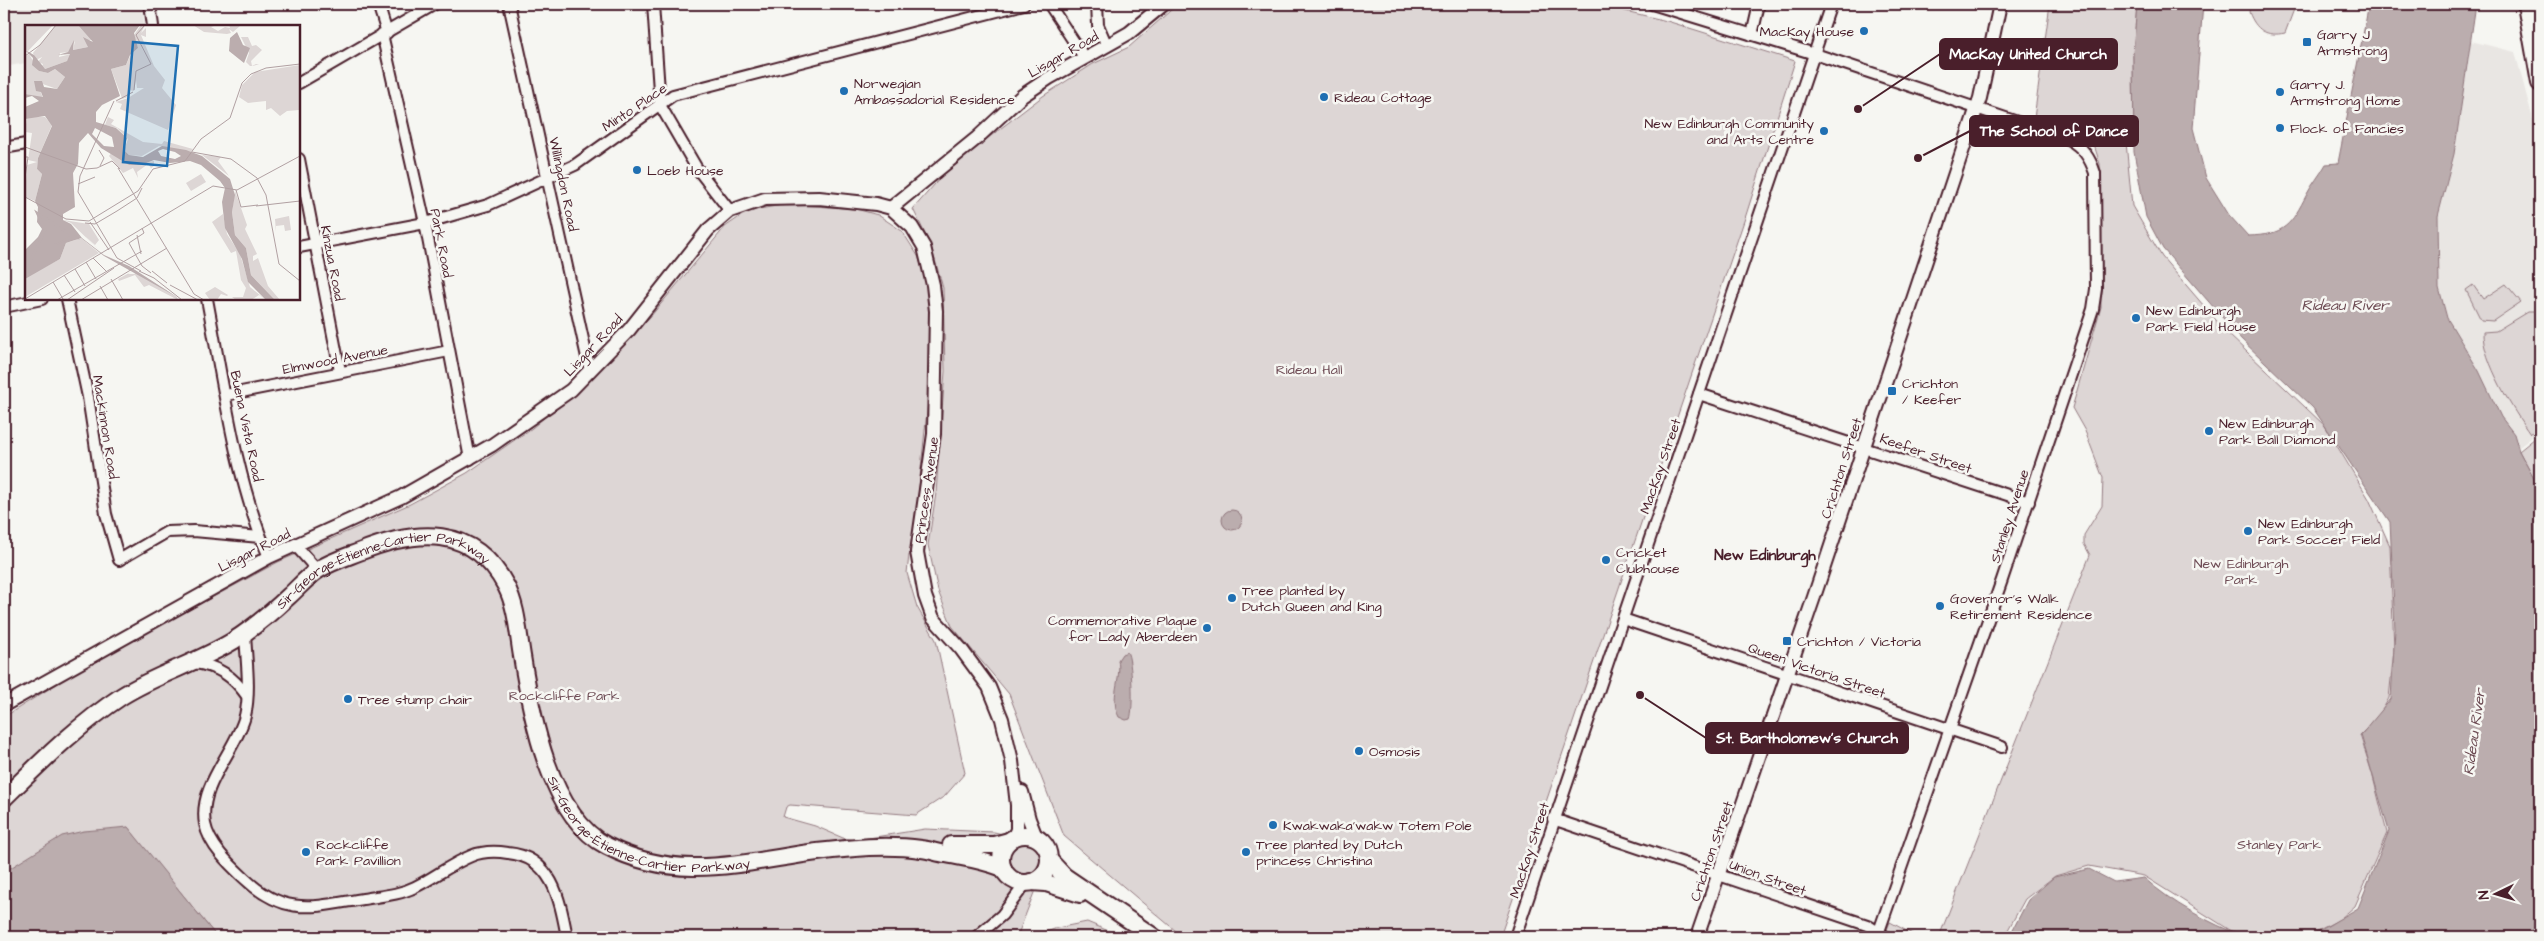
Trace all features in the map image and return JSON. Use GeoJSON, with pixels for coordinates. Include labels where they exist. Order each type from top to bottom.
{"type":"FeatureCollection","features":[{"type":"Feature","properties":{"kind":"main road"},"geometry":{"type":"LineString","coordinates":[[2526,4],[2540,83]]}},
{"type":"Feature","properties":{"kind":"main road","name":"Sir-George-Étienne-Cartier Parkway"},"geometry":{"type":"LineString","coordinates":[[4,798],[52,751],[123,696],[157,677],[193,662],[245,633],[317,570],[375,545],[398,538],[421,535],[444,536],[484,556],[498,574],[512,601],[532,718],[546,763],[574,816],[586,832],[604,845],[643,861],[706,868],[844,849],[922,849],[982,860],[1003,868]]}},
{"type":"Feature","properties":{"kind":"main road"},"geometry":{"type":"LineString","coordinates":[[1101,903],[1058,886],[1012,879],[1003,868],[1002,853],[1011,839],[1025,834],[1036,837],[1047,847],[1050,861],[1064,876],[1101,903],[1154,937]]}},
{"type":"Feature","properties":{"kind":"main road","name":"Sir-George-Étienne-Cartier Parkway"},"geometry":{"type":"LineString","coordinates":[[922,849],[945,844],[994,845],[1011,839]]}},
{"type":"Feature","properties":{"kind":"main road"},"geometry":{"type":"LineString","coordinates":[[1029,883],[1044,875],[1050,861]]}},
{"type":"Feature","properties":{"kind":"street"},"geometry":{"type":"LineString","coordinates":[[150,4],[153,25]]}},
{"type":"Feature","properties":{"kind":"street","name":"Park Road"},"geometry":{"type":"LineString","coordinates":[[378,4],[424,223],[470,459]]}},
{"type":"Feature","properties":{"kind":"street"},"geometry":{"type":"LineString","coordinates":[[300,82],[435,4]]}},
{"type":"Feature","properties":{"kind":"street","name":"Willingdon Road"},"geometry":{"type":"LineString","coordinates":[[509,4],[549,177],[590,371]]}},
{"type":"Feature","properties":{"kind":"street"},"geometry":{"type":"LineString","coordinates":[[653,4],[660,105],[696,167],[730,211]]}},
{"type":"Feature","properties":{"kind":"street","name":"Minto Place"},"geometry":{"type":"LineString","coordinates":[[300,248],[424,223],[488,205],[575,165],[673,96],[1024,4]]}},
{"type":"Feature","properties":{"kind":"street"},"geometry":{"type":"LineString","coordinates":[[1049,4],[1084,57]]}},
{"type":"Feature","properties":{"kind":"street"},"geometry":{"type":"LineString","coordinates":[[1096,4],[1098,25],[1107,46]]}},
{"type":"Feature","properties":{"kind":"street","name":"Lisgar Road"},"geometry":{"type":"LineString","coordinates":[[4,705],[269,556],[401,498],[470,459],[571,390],[629,330],[708,230],[730,211],[765,199],[819,198],[876,204],[891,208],[977,138],[1022,96],[1084,57],[1129,33],[1164,4]]}},
{"type":"Feature","properties":{"kind":"street","name":"Stanley Avenue"},"geometry":{"type":"LineString","coordinates":[[1652,4],[1815,54],[2075,142],[2091,161],[2095,173],[2096,290],[2093,309],[1881,935]]}},
{"type":"Feature","properties":{"kind":"street"},"geometry":{"type":"LineString","coordinates":[[1752,34],[1759,4]]}},
{"type":"Feature","properties":{"kind":"street","name":"MacKay Street"},"geometry":{"type":"LineString","coordinates":[[1515,937],[1553,819],[1623,619],[1831,4]]}},
{"type":"Feature","properties":{"kind":"street","name":"Crichton Street"},"geometry":{"type":"LineString","coordinates":[[1697,937],[1787,675],[1976,109],[2000,4]]}},
{"type":"Feature","properties":{"kind":"street"},"geometry":{"type":"LineString","coordinates":[[4,148],[25,144]]}},
{"type":"Feature","properties":{"kind":"street","name":"Kinzua Road"},"geometry":{"type":"LineString","coordinates":[[300,164],[340,371]]}},
{"type":"Feature","properties":{"kind":"street","name":"Princess Avenue"},"geometry":{"type":"LineString","coordinates":[[891,208],[907,220],[924,246],[936,311],[934,434],[917,552],[925,596],[932,618],[961,649],[989,687],[1002,719],[1012,761],[1036,837]]}},
{"type":"Feature","properties":{"kind":"street"},"geometry":{"type":"LineString","coordinates":[[4,307],[37,300]]}},
{"type":"Feature","properties":{"kind":"street","name":"Mackinnon Road"},"geometry":{"type":"LineString","coordinates":[[68,300],[88,397],[106,514],[119,560],[167,532],[194,531],[260,537]]}},
{"type":"Feature","properties":{"kind":"street","name":"Buena Vista Road"},"geometry":{"type":"LineString","coordinates":[[207,300],[236,449],[260,537],[269,556]]}},
{"type":"Feature","properties":{"kind":"street","name":"Elmwood Avenue"},"geometry":{"type":"LineString","coordinates":[[226,395],[449,351]]}},
{"type":"Feature","properties":{"kind":"street","name":"Keefer Street"},"geometry":{"type":"LineString","coordinates":[[1699,394],[1863,446],[2029,502]]}},
{"type":"Feature","properties":{"kind":"street"},"geometry":{"type":"LineString","coordinates":[[295,545],[317,570]]}},
{"type":"Feature","properties":{"kind":"street","name":"Queen Victoria Street"},"geometry":{"type":"LineString","coordinates":[[1623,619],[1706,645],[1787,675],[1950,728],[2002,747]]}},
{"type":"Feature","properties":{"kind":"street"},"geometry":{"type":"LineString","coordinates":[[245,633],[247,696],[244,718],[208,796],[205,823],[215,847],[263,895],[292,906],[327,905],[401,893],[480,853],[496,851],[514,853],[533,861],[548,874],[556,889],[567,937]]}},
{"type":"Feature","properties":{"kind":"street"},"geometry":{"type":"LineString","coordinates":[[193,662],[205,664],[226,673],[236,681],[247,696]]}},
{"type":"Feature","properties":{"kind":"street","name":"Princess Avenue"},"geometry":{"type":"LineString","coordinates":[[1011,839],[1017,829],[1018,817],[1012,761]]}},
{"type":"Feature","properties":{"kind":"street","name":"Union Street"},"geometry":{"type":"LineString","coordinates":[[1553,819],[1719,873],[1868,925],[1881,935]]}},
{"type":"Feature","properties":{"kind":"street"},"geometry":{"type":"LineString","coordinates":[[976,937],[1002,915],[1029,883]]}},
{"type":"Feature","properties":{"kind":"shaded area"},"geometry":{"type":"Polygon","coordinates":[[[4,4],[141,4],[145,25],[25,25],[25,63],[4,67],[4,4]]]}},
{"type":"Feature","properties":{"kind":"shaded area"},"geometry":{"type":"Polygon","coordinates":[[[2471,41],[2515,52],[2540,146],[2540,431],[2518,448],[2514,434],[2501,417],[2479,371],[2447,318],[2439,288],[2438,216],[2452,163],[2471,41]]]}},
{"type":"Feature","properties":{"kind":"green space","name":"Rideau Hall"},"geometry":{"type":"Polygon","coordinates":[[[1178,4],[1596,4],[1667,21],[1795,61],[1746,215],[1500,937],[1183,937],[1064,836],[1009,694],[952,626],[938,591],[928,545],[936,493],[945,371],[943,288],[931,246],[913,209],[949,168],[1043,96],[1093,64],[1129,47],[1178,4]]]}},
{"type":"Feature","properties":{"kind":"green space","name":"New Edinburgh Park"},"geometry":{"type":"Polygon","coordinates":[[[2050,4],[2137,4],[2133,55],[2134,138],[2126,142],[2132,206],[2162,257],[2228,334],[2325,426],[2369,499],[2390,546],[2394,650],[2389,698],[2379,716],[2360,735],[2387,833],[2355,906],[2340,919],[2306,937],[2248,937],[2230,930],[2144,876],[2089,866],[2055,876],[2025,899],[2004,937],[1939,937],[2090,555],[2084,544],[2084,535],[2102,506],[2103,478],[2085,431],[2072,408],[2101,307],[2100,164],[2095,148],[2078,135],[2034,118],[2050,4]]]}},
{"type":"Feature","properties":{"kind":"green space"},"geometry":{"type":"Polygon","coordinates":[[[2251,4],[2296,4],[2285,33],[2272,34],[2258,28],[2249,12],[2251,4]]]}},
{"type":"Feature","properties":{"kind":"green space","name":"Rockcliffe Park"},"geometry":{"type":"Polygon","coordinates":[[[788,204],[856,209],[878,215],[902,231],[918,256],[932,298],[928,401],[912,555],[909,555],[907,573],[917,607],[936,640],[965,773],[945,796],[916,815],[790,805],[786,807],[783,817],[815,826],[843,838],[856,840],[925,829],[994,832],[1032,841],[1045,864],[1017,937],[217,937],[167,878],[128,827],[29,858],[4,874],[4,717],[87,665],[278,562],[410,504],[467,473],[532,428],[583,385],[650,317],[725,227],[748,211],[788,204]]]}},
{"type":"Feature","properties":{"kind":"green space"},"geometry":{"type":"Polygon","coordinates":[[[2506,284],[2521,302],[2493,321],[2481,320],[2466,290],[2473,285],[2483,299],[2506,284]]]}},
{"type":"Feature","properties":{"kind":"green space"},"geometry":{"type":"Polygon","coordinates":[[[2527,312],[2535,312],[2540,317],[2540,426],[2530,434],[2493,371],[2484,344],[2483,332],[2496,331],[2527,312]]]}},
{"type":"Feature","properties":{"kind":"green space"},"geometry":{"type":"Polygon","coordinates":[[[2540,434],[2540,490],[2519,451],[2540,434]]]}},
{"type":"Feature","properties":{"kind":"green space"},"geometry":{"type":"Polygon","coordinates":[[[1087,922],[1123,937],[1033,937],[1057,928],[1087,922]]]}},
{"type":"Feature","properties":{"kind":"green space"},"geometry":{"type":"Polygon","coordinates":[[[1890,922],[1918,937],[1884,937],[1890,922]]]}},
{"type":"Feature","properties":{"kind":"water","name":"Rideau River"},"geometry":{"type":"Polygon","coordinates":[[[2137,4],[2203,4],[2193,128],[2206,178],[2229,215],[2248,236],[2271,233],[2285,226],[2296,214],[2326,164],[2338,163],[2369,4],[2476,4],[2454,154],[2438,216],[2439,288],[2447,318],[2479,371],[2501,417],[2514,434],[2519,451],[2540,490],[2540,923],[2533,937],[2309,937],[2358,908],[2389,831],[2361,735],[2391,699],[2395,629],[2390,522],[2313,408],[2241,339],[2163,249],[2146,217],[2134,152],[2133,55],[2137,4]]]}},
{"type":"Feature","properties":{"kind":"water"},"geometry":{"type":"Polygon","coordinates":[[[1232,510],[1239,513],[1242,520],[1239,527],[1232,530],[1225,527],[1222,520],[1225,513],[1232,510]]]}},
{"type":"Feature","properties":{"kind":"water"},"geometry":{"type":"Polygon","coordinates":[[[1127,652],[1130,664],[1132,695],[1130,719],[1126,720],[1119,717],[1116,710],[1115,695],[1119,667],[1118,660],[1122,654],[1127,652]]]}},
{"type":"Feature","properties":{"kind":"water"},"geometry":{"type":"Polygon","coordinates":[[[128,827],[217,937],[4,937],[4,872],[62,836],[84,831],[128,827]]]}},
{"type":"Feature","properties":{"kind":"water"},"geometry":{"type":"Polygon","coordinates":[[[2089,869],[2114,882],[2144,878],[2191,912],[2244,937],[2009,937],[2028,900],[2054,877],[2089,869]]]}},
{"type":"Feature","properties":{"kind":"place","name":"MacKay House"},"geometry":{"type":"Point","coordinates":[1864,31]}},
{"type":"Feature","properties":{"kind":"place","name":"Garry J Armstrong"},"geometry":{"type":"Point","coordinates":[2307,42]}},
{"type":"Feature","properties":{"kind":"place","name":"Norwegian Ambassadorial Residence"},"geometry":{"type":"Point","coordinates":[844,91]}},
{"type":"Feature","properties":{"kind":"place","name":"Garry J. Armstrong Home"},"geometry":{"type":"Point","coordinates":[2280,92]}},
{"type":"Feature","properties":{"kind":"place","name":"Rideau Cottage"},"geometry":{"type":"Point","coordinates":[1324,97]}},
{"type":"Feature","properties":{"kind":"place","name":"MacKay United Church"},"geometry":{"type":"Point","coordinates":[1858,109]}},
{"type":"Feature","properties":{"kind":"place","name":"Flock of Fancies"},"geometry":{"type":"Point","coordinates":[2280,128]}},
{"type":"Feature","properties":{"kind":"place","name":"New Edinburgh Community and Arts Centre"},"geometry":{"type":"Point","coordinates":[1824,131]}},
{"type":"Feature","properties":{"kind":"place","name":"The School of Dance"},"geometry":{"type":"Point","coordinates":[1918,158]}},
{"type":"Feature","properties":{"kind":"place","name":"Loeb House"},"geometry":{"type":"Point","coordinates":[637,170]}},
{"type":"Feature","properties":{"kind":"place","name":"New Edinburgh Park Field House"},"geometry":{"type":"Point","coordinates":[2136,318]}},
{"type":"Feature","properties":{"kind":"place","name":"Crichton / Keefer"},"geometry":{"type":"Point","coordinates":[1892,391]}},
{"type":"Feature","properties":{"kind":"place","name":"New Edinburgh Park Ball Diamond"},"geometry":{"type":"Point","coordinates":[2209,431]}},
{"type":"Feature","properties":{"kind":"place","name":"New Edinburgh Park Soccer Field"},"geometry":{"type":"Point","coordinates":[2248,531]}},
{"type":"Feature","properties":{"kind":"place","name":"Cricket Clubhouse"},"geometry":{"type":"Point","coordinates":[1606,560]}},
{"type":"Feature","properties":{"kind":"place","name":"Tree planted by Dutch Queen and King"},"geometry":{"type":"Point","coordinates":[1232,598]}},
{"type":"Feature","properties":{"kind":"place","name":"Governor's Walk Retirement Residence"},"geometry":{"type":"Point","coordinates":[1940,606]}},
{"type":"Feature","properties":{"kind":"place","name":"Commemorative Plaque for Lady Aberdeen"},"geometry":{"type":"Point","coordinates":[1207,628]}},
{"type":"Feature","properties":{"kind":"place","name":"Crichton / Victoria"},"geometry":{"type":"Point","coordinates":[1787,641]}},
{"type":"Feature","properties":{"kind":"place","name":"St. Bartholomew's Church"},"geometry":{"type":"Point","coordinates":[1640,695]}},
{"type":"Feature","properties":{"kind":"place","name":"Tree stump chair"},"geometry":{"type":"Point","coordinates":[348,699]}},
{"type":"Feature","properties":{"kind":"place","name":"Osmosis"},"geometry":{"type":"Point","coordinates":[1359,751]}},
{"type":"Feature","properties":{"kind":"place","name":"Kwakwaka'wakw Totem Pole"},"geometry":{"type":"Point","coordinates":[1273,825]}},
{"type":"Feature","properties":{"kind":"place","name":"Rockcliffe Park Pavillion"},"geometry":{"type":"Point","coordinates":[306,852]}},
{"type":"Feature","properties":{"kind":"place","name":"Tree planted by Dutch princess Christina"},"geometry":{"type":"Point","coordinates":[1246,852]}},
{"type":"Feature","properties":{"kind":"district","name":"New Edinburgh"},"geometry":{"type":"Point","coordinates":[1765,555]}},
{"type":"Feature","properties":{"kind":"park label","name":"Stanley Park"},"geometry":{"type":"Point","coordinates":[2279,844]}}]}
